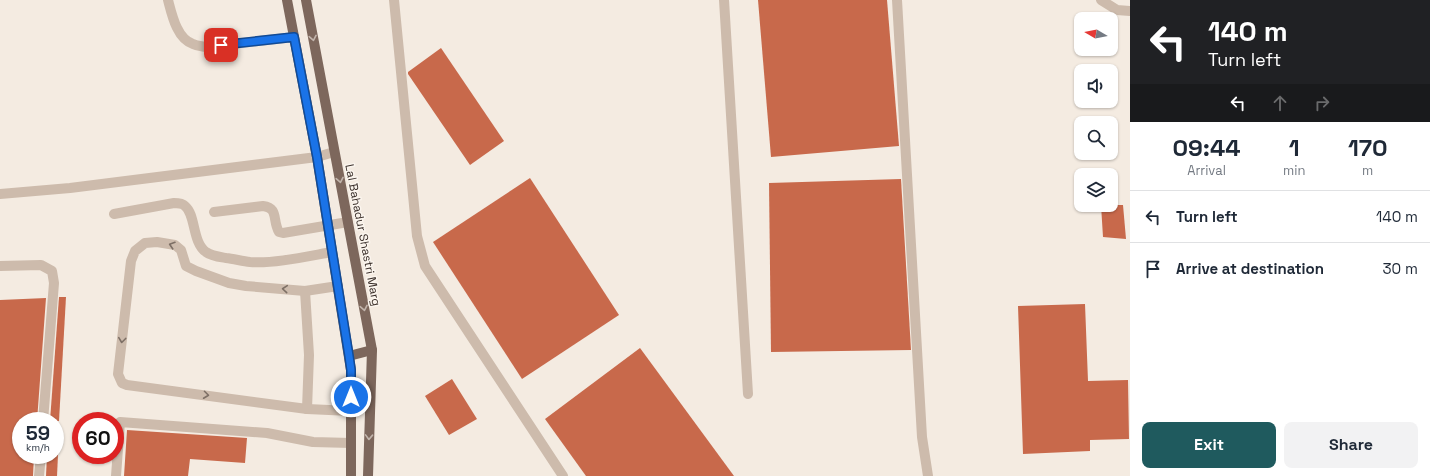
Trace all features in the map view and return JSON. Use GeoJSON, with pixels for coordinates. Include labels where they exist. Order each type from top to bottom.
{"type":"FeatureCollection","features":[{"type":"Feature","properties":{"kind":"main road"},"geometry":{"type":"LineString","coordinates":[[287,0],[317,157],[351,370],[351,476]]}},
{"type":"Feature","properties":{"kind":"main road","name":"Lal Bahadur Shastri Marg"},"geometry":{"type":"LineString","coordinates":[[306,0],[372,350],[368,476]]}},
{"type":"Feature","properties":{"kind":"main road"},"geometry":{"type":"LineString","coordinates":[[349,356],[372,350]]}},
{"type":"Feature","properties":{"kind":"street"},"geometry":{"type":"LineString","coordinates":[[168,0],[172,16],[181,36],[192,44],[206,47],[294,37]]}},
{"type":"Feature","properties":{"kind":"street"},"geometry":{"type":"LineString","coordinates":[[394,0],[417,236],[424,266],[564,476]]}},
{"type":"Feature","properties":{"kind":"street"},"geometry":{"type":"LineString","coordinates":[[724,0],[748,394]]}},
{"type":"Feature","properties":{"kind":"street"},"geometry":{"type":"LineString","coordinates":[[897,0],[922,437],[928,476]]}},
{"type":"Feature","properties":{"kind":"street"},"geometry":{"type":"LineString","coordinates":[[1101,0],[1117,10],[1130,12]]}},
{"type":"Feature","properties":{"kind":"street"},"geometry":{"type":"LineString","coordinates":[[0,194],[70,188],[317,157],[334,152]]}},
{"type":"Feature","properties":{"kind":"street"},"geometry":{"type":"LineString","coordinates":[[114,214],[174,203],[181,204],[186,206],[201,247],[206,253],[226,258],[252,262],[332,252]]}},
{"type":"Feature","properties":{"kind":"street"},"geometry":{"type":"LineString","coordinates":[[214,212],[263,206],[269,207],[272,209],[276,228],[279,232],[283,233],[348,222]]}},
{"type":"Feature","properties":{"kind":"street"},"geometry":{"type":"LineString","coordinates":[[338,286],[305,291],[246,286],[229,283],[196,272],[186,266],[181,250],[175,245],[157,242],[145,243],[135,251],[131,262],[118,374],[122,383],[127,385],[307,409],[351,411]]}},
{"type":"Feature","properties":{"kind":"street"},"geometry":{"type":"LineString","coordinates":[[0,266],[41,265],[52,271],[54,283],[44,412]]}},
{"type":"Feature","properties":{"kind":"street"},"geometry":{"type":"LineString","coordinates":[[305,291],[309,355],[307,409]]}},
{"type":"Feature","properties":{"kind":"street"},"geometry":{"type":"LineString","coordinates":[[116,476],[120,422],[267,433],[313,442],[351,443]]}},
{"type":"Feature","properties":{"kind":"street"},"geometry":{"type":"LineString","coordinates":[[39,476],[40,464]]}},
{"type":"Feature","properties":{"kind":"building"},"geometry":{"type":"Polygon","coordinates":[[[758,0],[887,0],[899,146],[771,157],[758,0]]]}},
{"type":"Feature","properties":{"kind":"building"},"geometry":{"type":"Polygon","coordinates":[[[441,48],[504,141],[470,165],[408,74],[408,72],[441,48]]]}},
{"type":"Feature","properties":{"kind":"building"},"geometry":{"type":"Polygon","coordinates":[[[530,178],[619,315],[522,379],[433,242],[530,178]]]}},
{"type":"Feature","properties":{"kind":"building"},"geometry":{"type":"Polygon","coordinates":[[[901,179],[911,350],[771,352],[769,183],[901,179]]]}},
{"type":"Feature","properties":{"kind":"building"},"geometry":{"type":"Polygon","coordinates":[[[1118,205],[1123,205],[1126,239],[1103,237],[1101,212],[1118,212],[1118,205]]]}},
{"type":"Feature","properties":{"kind":"building"},"geometry":{"type":"Polygon","coordinates":[[[59,297],[66,297],[60,412],[51,412],[59,297]]]}},
{"type":"Feature","properties":{"kind":"building"},"geometry":{"type":"Polygon","coordinates":[[[46,298],[38,412],[12,412],[12,464],[34,464],[33,476],[0,476],[0,300],[46,298]]]}},
{"type":"Feature","properties":{"kind":"building"},"geometry":{"type":"Polygon","coordinates":[[[1085,304],[1088,381],[1128,380],[1129,439],[1090,440],[1090,451],[1023,454],[1018,306],[1085,304]]]}},
{"type":"Feature","properties":{"kind":"building"},"geometry":{"type":"Polygon","coordinates":[[[640,348],[734,476],[586,476],[545,419],[640,348]]]}},
{"type":"Feature","properties":{"kind":"building"},"geometry":{"type":"Polygon","coordinates":[[[452,379],[477,419],[449,435],[425,396],[452,379]]]}},
{"type":"Feature","properties":{"kind":"building"},"geometry":{"type":"Polygon","coordinates":[[[127,430],[247,438],[245,463],[190,459],[188,476],[124,476],[127,430]]]}},
{"type":"Feature","properties":{"kind":"building"},"geometry":{"type":"Polygon","coordinates":[[[47,464],[58,464],[57,476],[46,476],[47,464]]]}},
{"type":"Feature","properties":{"kind":"route"},"geometry":{"type":"LineString","coordinates":[[221,45],[294,37],[317,157],[349,356],[351,370],[351,397]]}}]}
